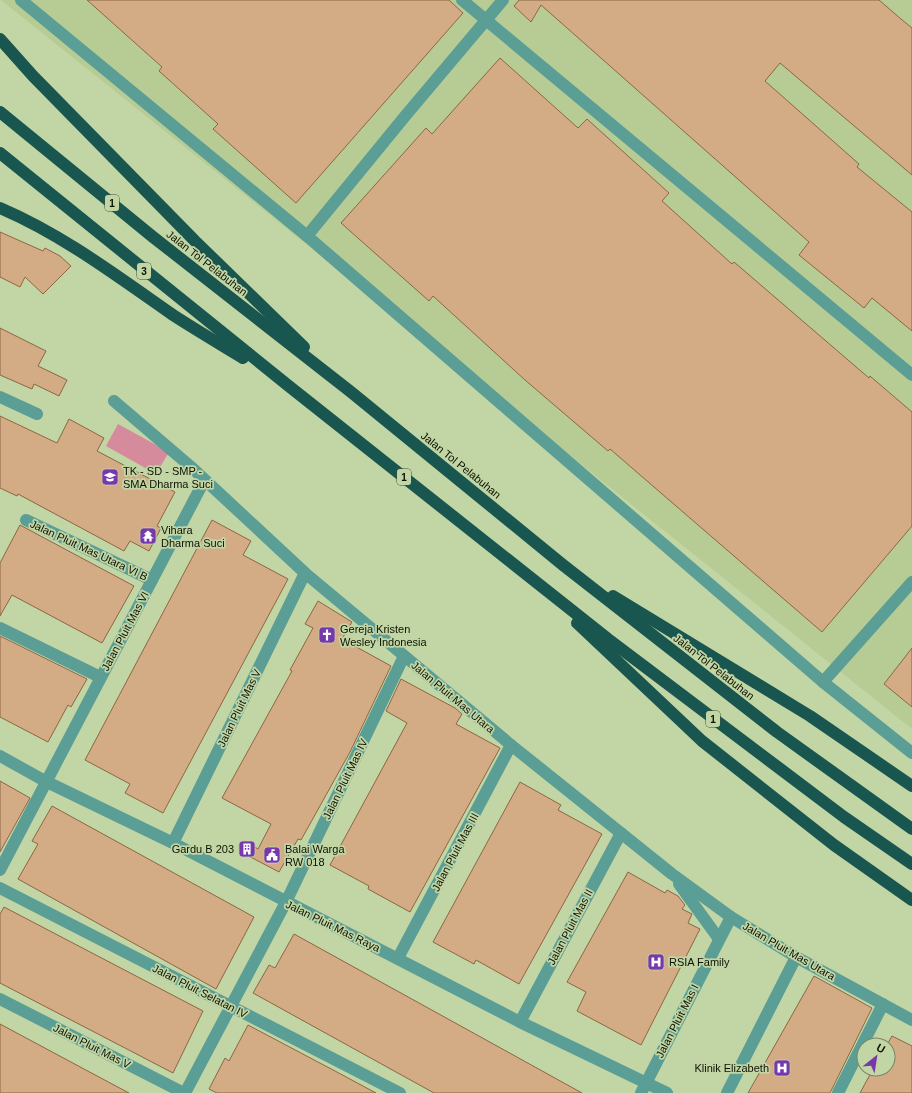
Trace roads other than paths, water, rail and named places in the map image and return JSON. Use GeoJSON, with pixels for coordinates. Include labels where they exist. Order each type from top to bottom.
{"type":"FeatureCollection","features":[{"type":"Feature","properties":{"kind":"highway"},"geometry":{"type":"LineString","coordinates":[[0,39],[33,76],[195,241],[351,392]]}},
{"type":"Feature","properties":{"kind":"highway","name":"Jalan Tol Pelabuhan"},"geometry":{"type":"LineString","coordinates":[[0,112],[153,237],[351,392],[563,565],[777,732],[912,829]]}},
{"type":"Feature","properties":{"kind":"highway","name":"3"},"geometry":{"type":"LineString","coordinates":[[0,153],[290,387]]}},
{"type":"Feature","properties":{"kind":"highway"},"geometry":{"type":"LineString","coordinates":[[0,208],[19,216],[123,278],[174,316],[290,387]]}},
{"type":"Feature","properties":{"kind":"highway","name":"1"},"geometry":{"type":"LineString","coordinates":[[290,387],[518,568],[710,717],[844,817],[912,864]]}},
{"type":"Feature","properties":{"kind":"highway"},"geometry":{"type":"LineString","coordinates":[[563,565],[810,716],[912,786]]}},
{"type":"Feature","properties":{"kind":"highway"},"geometry":{"type":"LineString","coordinates":[[518,568],[702,741],[834,845],[912,900]]}},
{"type":"Feature","properties":{"kind":"street"},"geometry":{"type":"LineString","coordinates":[[21,0],[307,236],[823,682],[912,753]]}},
{"type":"Feature","properties":{"kind":"street"},"geometry":{"type":"LineString","coordinates":[[462,0],[912,375]]}},
{"type":"Feature","properties":{"kind":"street"},"geometry":{"type":"LineString","coordinates":[[307,236],[503,0]]}},
{"type":"Feature","properties":{"kind":"street"},"geometry":{"type":"LineString","coordinates":[[0,397],[37,414]]}},
{"type":"Feature","properties":{"kind":"street","name":"Jalan Pluit Mas Utara"},"geometry":{"type":"LineString","coordinates":[[114,401],[304,573],[511,745],[672,874],[731,917],[796,957],[912,1020]]}},
{"type":"Feature","properties":{"kind":"street","name":"Jalan Pluit Mas VI"},"geometry":{"type":"LineString","coordinates":[[0,870],[45,781],[204,481]]}},
{"type":"Feature","properties":{"kind":"street","name":"Jalan Pluit Mas Utara VI B"},"geometry":{"type":"LineString","coordinates":[[26,520],[152,580]]}},
{"type":"Feature","properties":{"kind":"street","name":"Jalan Pluit Mas V"},"geometry":{"type":"LineString","coordinates":[[173,843],[304,573]]}},
{"type":"Feature","properties":{"kind":"street"},"geometry":{"type":"LineString","coordinates":[[823,682],[912,582]]}},
{"type":"Feature","properties":{"kind":"street"},"geometry":{"type":"LineString","coordinates":[[0,628],[100,677]]}},
{"type":"Feature","properties":{"kind":"street","name":"Jalan Pluit Mas IV"},"geometry":{"type":"LineString","coordinates":[[185,1093],[286,902],[404,656]]}},
{"type":"Feature","properties":{"kind":"street","name":"Jalan Pluit Mas III"},"geometry":{"type":"LineString","coordinates":[[398,958],[511,745]]}},
{"type":"Feature","properties":{"kind":"street","name":"Jalan Pluit Mas Raya"},"geometry":{"type":"LineString","coordinates":[[0,756],[45,781],[173,843],[398,958],[643,1088],[667,1093]]}},
{"type":"Feature","properties":{"kind":"street","name":"Jalan Pluit Mas II"},"geometry":{"type":"LineString","coordinates":[[520,1022],[621,833]]}},
{"type":"Feature","properties":{"kind":"street","name":"Jalan Pluit Mas Utara"},"geometry":{"type":"LineString","coordinates":[[672,874],[719,940]]}},
{"type":"Feature","properties":{"kind":"street","name":"Jalan Pluit Selatan IV"},"geometry":{"type":"LineString","coordinates":[[0,888],[400,1093]]}},
{"type":"Feature","properties":{"kind":"street","name":"Jalan Pluit Mas I"},"geometry":{"type":"LineString","coordinates":[[643,1088],[731,917]]}},
{"type":"Feature","properties":{"kind":"street"},"geometry":{"type":"LineString","coordinates":[[727,1093],[796,957]]}},
{"type":"Feature","properties":{"kind":"street","name":"Jalan Pluit Mas V"},"geometry":{"type":"LineString","coordinates":[[0,999],[185,1093]]}},
{"type":"Feature","properties":{"kind":"street"},"geometry":{"type":"LineString","coordinates":[[838,1093],[883,1004]]}},
{"type":"Feature","properties":{"kind":"place","name":"TK - SD - SMP - SMA Dharma Suci"},"geometry":{"type":"Point","coordinates":[110,477]}},
{"type":"Feature","properties":{"kind":"place","name":"Vihara Dharma Suci"},"geometry":{"type":"Point","coordinates":[148,536]}},
{"type":"Feature","properties":{"kind":"place","name":"Gereja Kristen Wesley Indonesia"},"geometry":{"type":"Point","coordinates":[327,635]}},
{"type":"Feature","properties":{"kind":"place","name":"Gardu B 203"},"geometry":{"type":"Point","coordinates":[247,849]}},
{"type":"Feature","properties":{"kind":"place","name":"Balai Warga RW 018"},"geometry":{"type":"Point","coordinates":[272,855]}},
{"type":"Feature","properties":{"kind":"place","name":"RSIA Family"},"geometry":{"type":"Point","coordinates":[656,962]}},
{"type":"Feature","properties":{"kind":"place","name":"Klinik Elizabeth"},"geometry":{"type":"Point","coordinates":[782,1068]}}]}
